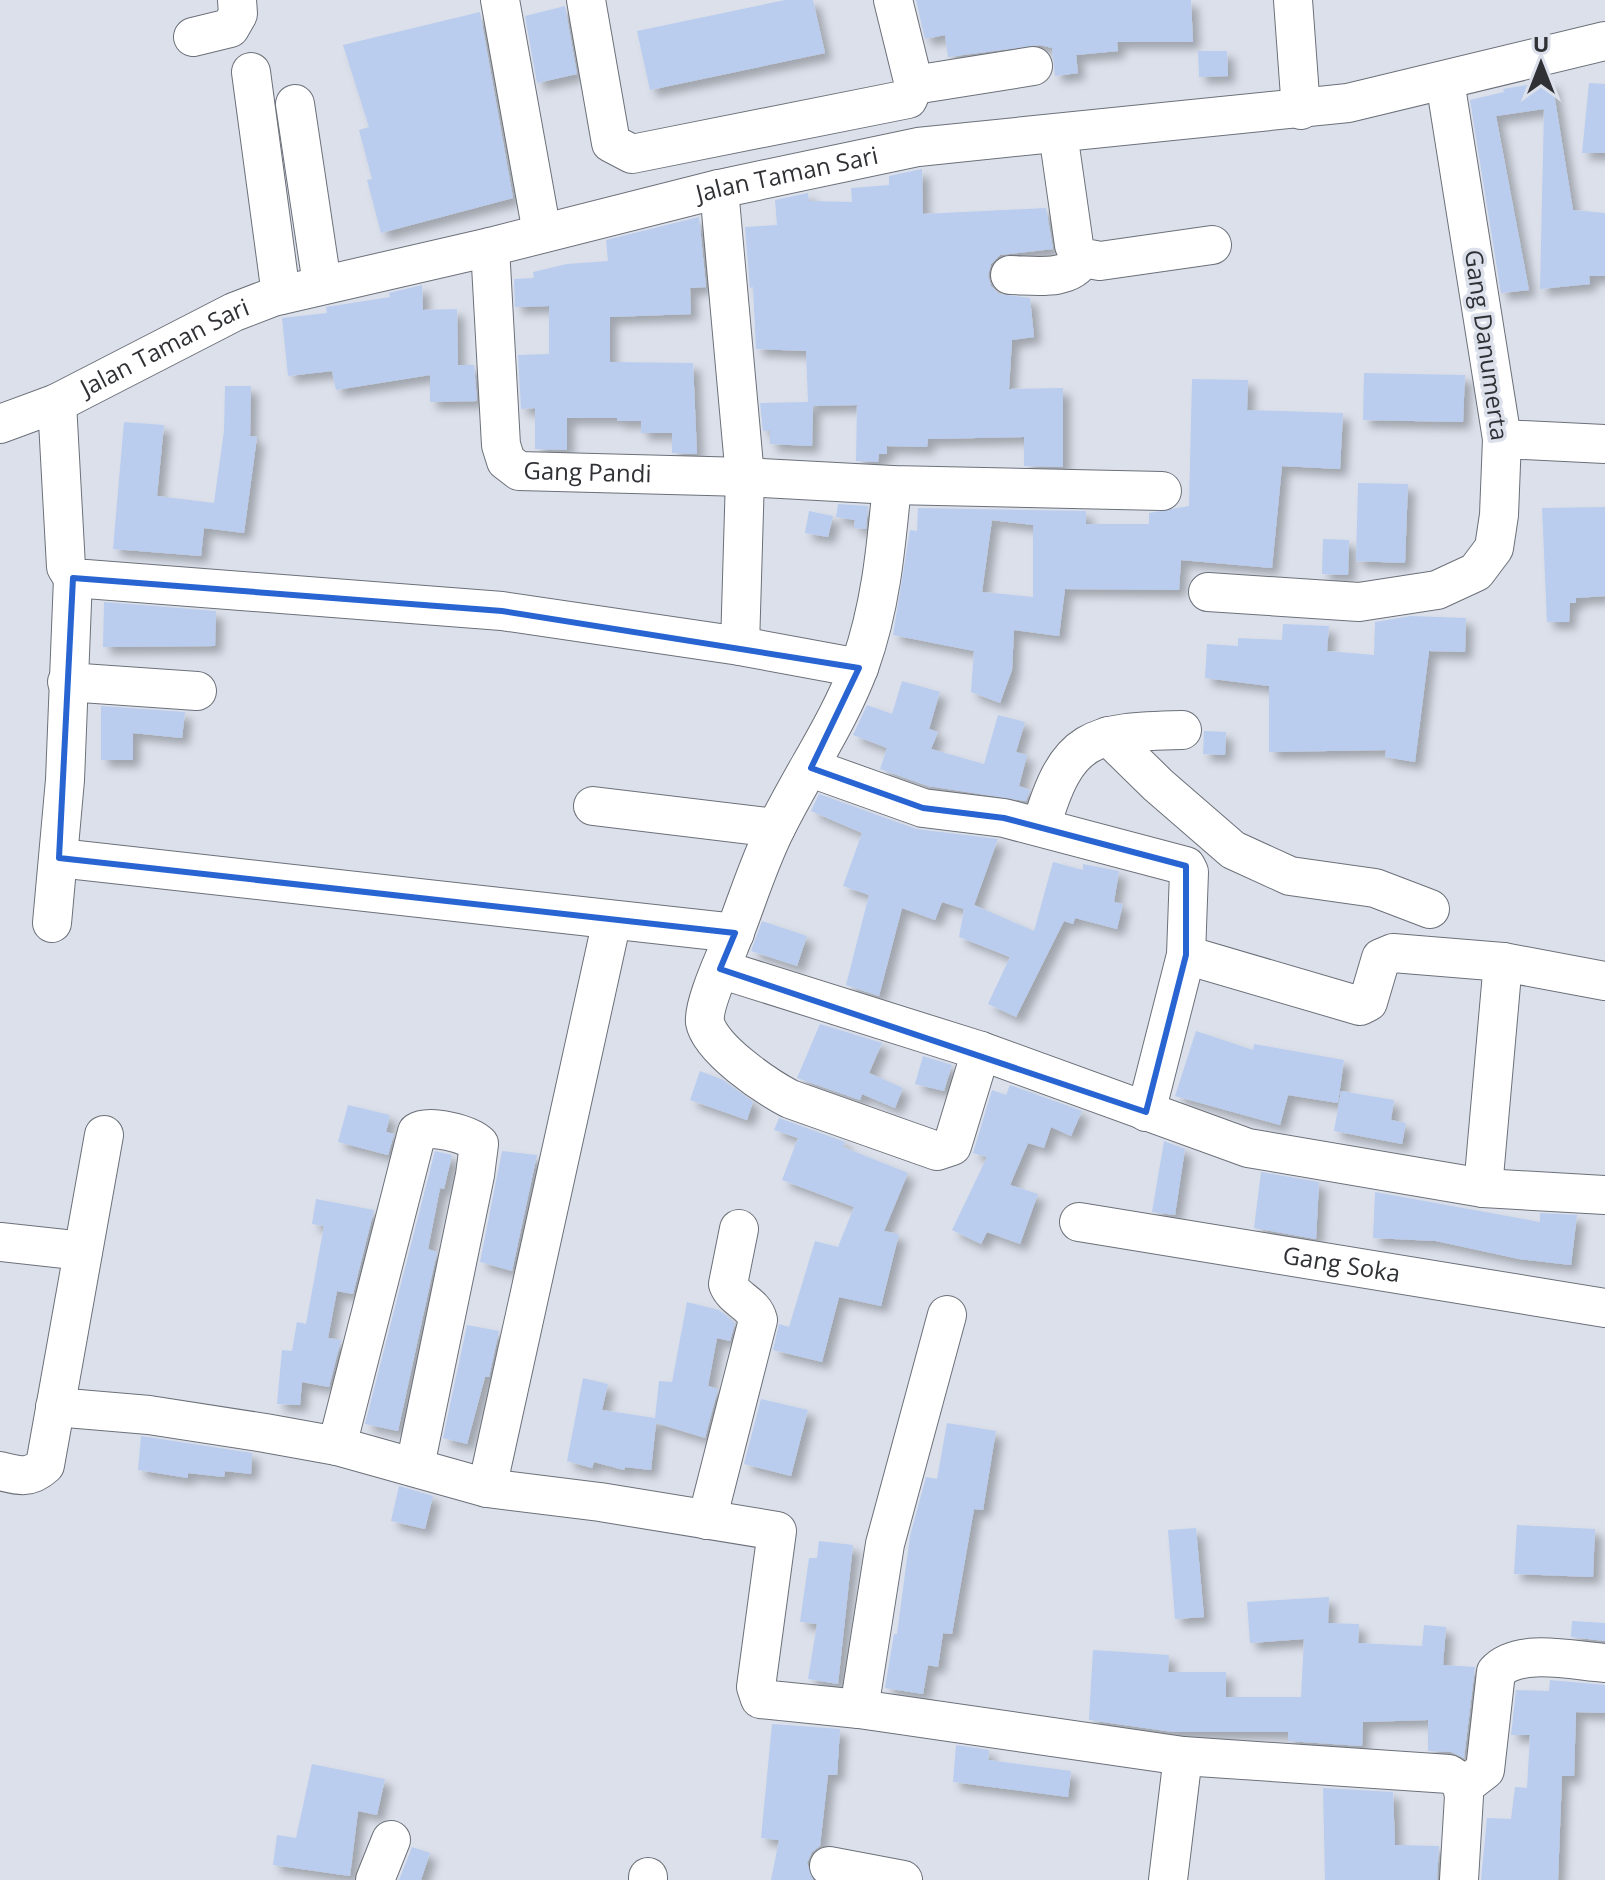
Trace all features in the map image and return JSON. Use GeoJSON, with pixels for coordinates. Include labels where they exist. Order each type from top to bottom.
{"type":"FeatureCollection","features":[{"type":"Feature","properties":{"kind":"street"},"geometry":{"type":"LineString","coordinates":[[193,37],[230,28],[238,14],[237,0]]}},
{"type":"Feature","properties":{"kind":"street"},"geometry":{"type":"LineString","coordinates":[[500,0],[542,233]]}},
{"type":"Feature","properties":{"kind":"street"},"geometry":{"type":"LineString","coordinates":[[586,0],[611,143],[625,152],[641,154],[1033,66]]}},
{"type":"Feature","properties":{"kind":"street"},"geometry":{"type":"LineString","coordinates":[[893,0],[918,147]]}},
{"type":"Feature","properties":{"kind":"street"},"geometry":{"type":"LineString","coordinates":[[1293,0],[1301,110]]}},
{"type":"Feature","properties":{"kind":"street","name":"Jalan Taman Sari"},"geometry":{"type":"LineString","coordinates":[[0,424],[57,403],[234,312],[281,295],[490,247],[719,189],[918,147],[1301,110],[1445,81],[1605,41]]}},
{"type":"Feature","properties":{"kind":"street"},"geometry":{"type":"LineString","coordinates":[[251,72],[281,295]]}},
{"type":"Feature","properties":{"kind":"street","name":"Gang Danumerta"},"geometry":{"type":"LineString","coordinates":[[1208,592],[1359,602],[1437,590],[1476,572],[1494,548],[1502,439],[1445,81]]}},
{"type":"Feature","properties":{"kind":"street"},"geometry":{"type":"LineString","coordinates":[[295,104],[322,284]]}},
{"type":"Feature","properties":{"kind":"street"},"geometry":{"type":"LineString","coordinates":[[1058,133],[1074,245],[1082,259]]}},
{"type":"Feature","properties":{"kind":"street"},"geometry":{"type":"LineString","coordinates":[[719,189],[745,477],[740,646]]}},
{"type":"Feature","properties":{"kind":"street"},"geometry":{"type":"LineString","coordinates":[[1082,259],[1100,261],[1212,245]]}},
{"type":"Feature","properties":{"kind":"street","name":"Gang Pandi"},"geometry":{"type":"LineString","coordinates":[[490,247],[501,445],[511,466],[526,472],[745,477]]}},
{"type":"Feature","properties":{"kind":"street"},"geometry":{"type":"LineString","coordinates":[[1010,275],[1055,275],[1078,266],[1082,259]]}},
{"type":"Feature","properties":{"kind":"street"},"geometry":{"type":"LineString","coordinates":[[52,923],[59,858],[73,578],[66,567],[57,403]]}},
{"type":"Feature","properties":{"kind":"street"},"geometry":{"type":"LineString","coordinates":[[1502,439],[1605,444]]}},
{"type":"Feature","properties":{"kind":"street"},"geometry":{"type":"LineString","coordinates":[[745,477],[892,485],[1162,491]]}},
{"type":"Feature","properties":{"kind":"street"},"geometry":{"type":"LineString","coordinates":[[892,485],[882,583],[859,668],[811,768],[776,828],[720,969],[705,1020],[710,1034],[745,1069],[790,1099],[942,1151],[952,1146],[981,1051]]}},
{"type":"Feature","properties":{"kind":"street"},"geometry":{"type":"LineString","coordinates":[[73,578],[502,611],[740,646],[859,668]]}},
{"type":"Feature","properties":{"kind":"street"},"geometry":{"type":"LineString","coordinates":[[67,682],[197,691]]}},
{"type":"Feature","properties":{"kind":"street"},"geometry":{"type":"LineString","coordinates":[[1041,827],[1052,790],[1070,757],[1085,744],[1108,736],[1182,730]]}},
{"type":"Feature","properties":{"kind":"street"},"geometry":{"type":"LineString","coordinates":[[1108,736],[1158,785],[1233,850],[1290,876],[1375,888],[1430,909]]}},
{"type":"Feature","properties":{"kind":"street"},"geometry":{"type":"LineString","coordinates":[[811,768],[923,808],[1004,818],[1186,866],[1189,872],[1186,955],[1146,1112]]}},
{"type":"Feature","properties":{"kind":"street"},"geometry":{"type":"LineString","coordinates":[[593,806],[776,828]]}},
{"type":"Feature","properties":{"kind":"street"},"geometry":{"type":"LineString","coordinates":[[59,858],[735,933]]}},
{"type":"Feature","properties":{"kind":"street"},"geometry":{"type":"LineString","coordinates":[[487,1488],[612,920]]}},
{"type":"Feature","properties":{"kind":"street"},"geometry":{"type":"LineString","coordinates":[[1186,955],[1360,1006],[1368,1002],[1381,958],[1393,953],[1503,962],[1605,981]]}},
{"type":"Feature","properties":{"kind":"street"},"geometry":{"type":"LineString","coordinates":[[1483,1188],[1503,962]]}},
{"type":"Feature","properties":{"kind":"street"},"geometry":{"type":"LineString","coordinates":[[720,969],[981,1051],[1248,1148],[1483,1188],[1605,1195]]}},
{"type":"Feature","properties":{"kind":"street"},"geometry":{"type":"LineString","coordinates":[[337,1446],[417,1132],[428,1128],[473,1138],[479,1144],[475,1175],[415,1466]]}},
{"type":"Feature","properties":{"kind":"street"},"geometry":{"type":"LineString","coordinates":[[0,1471],[19,1476],[34,1475],[45,1465],[104,1135]]}},
{"type":"Feature","properties":{"kind":"street","name":"Gang Soka"},"geometry":{"type":"LineString","coordinates":[[1079,1222],[1605,1308]]}},
{"type":"Feature","properties":{"kind":"street"},"geometry":{"type":"LineString","coordinates":[[707,1520],[758,1320],[755,1311],[734,1295],[728,1284],[739,1229]]}},
{"type":"Feature","properties":{"kind":"street"},"geometry":{"type":"LineString","coordinates":[[0,1242],[83,1251]]}},
{"type":"Feature","properties":{"kind":"street"},"geometry":{"type":"LineString","coordinates":[[859,1709],[885,1544],[947,1315]]}},
{"type":"Feature","properties":{"kind":"street"},"geometry":{"type":"LineString","coordinates":[[55,1407],[164,1417],[337,1446],[487,1488],[777,1531],[756,1687],[759,1697],[767,1701],[859,1709],[1183,1756],[1441,1773],[1457,1778],[1463,1787],[1459,1880]]}},
{"type":"Feature","properties":{"kind":"street"},"geometry":{"type":"LineString","coordinates":[[1463,1787],[1485,1770],[1496,1672],[1503,1665],[1517,1658],[1605,1663]]}},
{"type":"Feature","properties":{"kind":"street"},"geometry":{"type":"LineString","coordinates":[[1168,1880],[1183,1756]]}},
{"type":"Feature","properties":{"kind":"street"},"geometry":{"type":"LineString","coordinates":[[375,1880],[391,1840]]}},
{"type":"Feature","properties":{"kind":"street"},"geometry":{"type":"LineString","coordinates":[[829,1866],[903,1880]]}},
{"type":"Feature","properties":{"kind":"highlighted area"},"geometry":{"type":"Polygon","coordinates":[[[73,578],[502,611],[859,668],[811,768],[923,808],[1004,818],[1186,866],[1186,955],[1146,1112],[720,969],[735,933],[59,858],[73,578]]]}},
{"type":"Feature","properties":{"kind":"building"},"geometry":{"type":"Polygon","coordinates":[[[785,0],[813,0],[825,53],[650,90],[637,31],[785,0]]]}},
{"type":"Feature","properties":{"kind":"building"},"geometry":{"type":"Polygon","coordinates":[[[916,0],[1191,0],[1193,42],[1117,42],[1118,51],[1076,55],[1078,73],[1055,76],[1052,48],[1040,45],[948,57],[945,35],[925,39],[916,0]]]}},
{"type":"Feature","properties":{"kind":"building"},"geometry":{"type":"Polygon","coordinates":[[[565,6],[577,74],[537,83],[525,16],[565,6]]]}},
{"type":"Feature","properties":{"kind":"building"},"geometry":{"type":"Polygon","coordinates":[[[480,12],[513,198],[381,233],[367,180],[372,179],[359,130],[369,127],[343,45],[480,12]]]}},
{"type":"Feature","properties":{"kind":"building"},"geometry":{"type":"Polygon","coordinates":[[[1198,51],[1227,51],[1228,76],[1199,77],[1198,51]]]}},
{"type":"Feature","properties":{"kind":"building"},"geometry":{"type":"Polygon","coordinates":[[[1552,81],[1573,210],[1605,213],[1605,276],[1589,276],[1590,284],[1540,289],[1544,109],[1496,116],[1529,290],[1501,293],[1470,100],[1504,92],[1503,89],[1552,81]]]}},
{"type":"Feature","properties":{"kind":"building"},"geometry":{"type":"Polygon","coordinates":[[[1589,83],[1605,84],[1605,153],[1582,153],[1589,83]]]}},
{"type":"Feature","properties":{"kind":"building"},"geometry":{"type":"Polygon","coordinates":[[[922,169],[923,214],[1046,208],[1053,249],[1000,255],[991,264],[988,275],[991,286],[999,294],[1030,298],[1034,337],[1012,340],[1009,389],[1063,388],[1063,467],[1024,466],[1024,437],[928,439],[927,447],[887,446],[887,454],[879,454],[878,462],[856,461],[857,405],[813,406],[812,446],[770,444],[770,431],[763,431],[760,403],[808,402],[806,351],[756,349],[753,287],[750,288],[745,227],[777,225],[775,200],[808,193],[809,201],[852,202],[851,188],[889,185],[889,176],[922,169]]]}},
{"type":"Feature","properties":{"kind":"building"},"geometry":{"type":"Polygon","coordinates":[[[699,217],[706,287],[690,288],[691,314],[610,317],[610,362],[693,363],[697,454],[672,453],[672,433],[641,433],[641,421],[617,421],[617,418],[567,418],[567,450],[535,449],[535,408],[521,409],[518,355],[549,354],[549,306],[515,307],[514,279],[534,278],[533,272],[567,264],[608,261],[606,240],[699,217]]]}},
{"type":"Feature","properties":{"kind":"building"},"geometry":{"type":"Polygon","coordinates":[[[422,285],[423,310],[457,309],[458,365],[474,365],[477,401],[430,402],[430,375],[336,390],[332,371],[288,376],[282,318],[327,313],[326,307],[390,297],[389,293],[422,285]]]}},
{"type":"Feature","properties":{"kind":"building"},"geometry":{"type":"Polygon","coordinates":[[[1364,373],[1465,375],[1463,422],[1363,420],[1364,373]]]}},
{"type":"Feature","properties":{"kind":"building"},"geometry":{"type":"Polygon","coordinates":[[[1192,379],[1248,380],[1247,410],[1343,413],[1340,469],[1282,466],[1272,568],[1181,560],[1179,590],[1065,589],[1059,636],[1014,630],[1012,670],[1000,703],[971,692],[974,651],[893,635],[910,530],[917,531],[918,508],[1086,511],[1086,524],[1149,524],[1149,513],[1189,506],[1192,379]],[[992,520],[982,592],[1033,597],[1033,525],[992,520]]]}},
{"type":"Feature","properties":{"kind":"building"},"geometry":{"type":"Polygon","coordinates":[[[225,386],[251,386],[250,436],[257,437],[244,533],[204,528],[201,556],[113,549],[124,422],[164,425],[157,496],[214,503],[224,431],[225,386]]]}},
{"type":"Feature","properties":{"kind":"building"},"geometry":{"type":"Polygon","coordinates":[[[1358,483],[1408,484],[1405,563],[1356,561],[1358,483]]]}},
{"type":"Feature","properties":{"kind":"building"},"geometry":{"type":"Polygon","coordinates":[[[838,504],[868,506],[866,529],[854,528],[855,520],[836,517],[838,504]]]}},
{"type":"Feature","properties":{"kind":"building"},"geometry":{"type":"Polygon","coordinates":[[[1605,507],[1605,596],[1576,598],[1576,603],[1570,603],[1569,622],[1547,622],[1542,508],[1605,507]]]}},
{"type":"Feature","properties":{"kind":"building"},"geometry":{"type":"Polygon","coordinates":[[[809,511],[833,516],[828,537],[805,533],[809,511]]]}},
{"type":"Feature","properties":{"kind":"building"},"geometry":{"type":"Polygon","coordinates":[[[1323,539],[1349,540],[1348,575],[1322,574],[1323,539]]]}},
{"type":"Feature","properties":{"kind":"building"},"geometry":{"type":"Polygon","coordinates":[[[104,602],[216,611],[215,646],[103,647],[104,602]]]}},
{"type":"Feature","properties":{"kind":"building"},"geometry":{"type":"Polygon","coordinates":[[[1411,616],[1466,618],[1465,652],[1429,651],[1415,762],[1385,757],[1386,750],[1269,752],[1269,686],[1205,678],[1207,644],[1238,646],[1238,638],[1282,640],[1283,624],[1329,626],[1327,651],[1374,655],[1375,622],[1411,616]]]}},
{"type":"Feature","properties":{"kind":"building"},"geometry":{"type":"Polygon","coordinates":[[[902,681],[940,692],[929,729],[938,732],[931,749],[984,764],[998,715],[1025,722],[1016,752],[1027,755],[1019,786],[1030,790],[1026,801],[928,786],[880,769],[887,748],[853,735],[867,705],[892,714],[902,681]]]}},
{"type":"Feature","properties":{"kind":"building"},"geometry":{"type":"Polygon","coordinates":[[[101,706],[185,712],[182,738],[133,733],[133,760],[101,760],[101,706]]]}},
{"type":"Feature","properties":{"kind":"building"},"geometry":{"type":"Polygon","coordinates":[[[1204,731],[1226,732],[1225,755],[1203,754],[1204,731]]]}},
{"type":"Feature","properties":{"kind":"building"},"geometry":{"type":"Polygon","coordinates":[[[819,794],[916,829],[998,839],[974,905],[1034,931],[1053,862],[1083,870],[1083,864],[1119,871],[1114,902],[1123,904],[1117,929],[1075,918],[1073,924],[1064,921],[1016,1017],[988,1004],[1010,957],[959,937],[964,909],[942,902],[935,920],[902,908],[879,996],[846,985],[869,895],[843,886],[862,833],[811,811],[819,794]]]}},
{"type":"Feature","properties":{"kind":"building"},"geometry":{"type":"Polygon","coordinates":[[[762,921],[807,936],[797,966],[751,951],[762,921]]]}},
{"type":"Feature","properties":{"kind":"building"},"geometry":{"type":"Polygon","coordinates":[[[820,1024],[882,1043],[869,1073],[903,1088],[895,1108],[862,1094],[860,1100],[797,1078],[820,1024]]]}},
{"type":"Feature","properties":{"kind":"building"},"geometry":{"type":"Polygon","coordinates":[[[1196,1031],[1253,1050],[1254,1044],[1344,1060],[1338,1103],[1288,1095],[1280,1125],[1175,1096],[1196,1031]]]}},
{"type":"Feature","properties":{"kind":"building"},"geometry":{"type":"Polygon","coordinates":[[[923,1056],[952,1065],[944,1091],[915,1084],[923,1056]]]}},
{"type":"Feature","properties":{"kind":"building"},"geometry":{"type":"Polygon","coordinates":[[[700,1071],[723,1080],[753,1102],[747,1120],[690,1100],[700,1071]]]}},
{"type":"Feature","properties":{"kind":"building"},"geometry":{"type":"Polygon","coordinates":[[[1010,1085],[1082,1111],[1071,1136],[1051,1127],[1044,1148],[1028,1143],[1010,1185],[1038,1194],[1020,1244],[987,1232],[981,1244],[952,1230],[987,1157],[973,1153],[992,1090],[1006,1095],[1010,1085]]]}},
{"type":"Feature","properties":{"kind":"building"},"geometry":{"type":"Polygon","coordinates":[[[1341,1091],[1394,1100],[1391,1120],[1406,1123],[1402,1144],[1334,1131],[1341,1091]]]}},
{"type":"Feature","properties":{"kind":"building"},"geometry":{"type":"Polygon","coordinates":[[[348,1105],[390,1115],[386,1132],[394,1134],[388,1155],[338,1142],[348,1105]]]}},
{"type":"Feature","properties":{"kind":"building"},"geometry":{"type":"Polygon","coordinates":[[[779,1118],[845,1142],[843,1147],[908,1173],[884,1231],[899,1234],[881,1306],[839,1297],[822,1362],[773,1350],[779,1324],[789,1327],[815,1241],[838,1247],[854,1207],[782,1180],[798,1138],[774,1130],[779,1118]]]}},
{"type":"Feature","properties":{"kind":"building"},"geometry":{"type":"Polygon","coordinates":[[[1164,1141],[1185,1149],[1175,1215],[1152,1212],[1164,1141]]]}},
{"type":"Feature","properties":{"kind":"building"},"geometry":{"type":"Polygon","coordinates":[[[435,1151],[452,1155],[444,1189],[440,1188],[428,1249],[437,1252],[398,1431],[365,1424],[435,1151]]]}},
{"type":"Feature","properties":{"kind":"building"},"geometry":{"type":"Polygon","coordinates":[[[502,1151],[537,1155],[512,1271],[480,1262],[502,1151]]]}},
{"type":"Feature","properties":{"kind":"building"},"geometry":{"type":"Polygon","coordinates":[[[1261,1172],[1319,1182],[1316,1239],[1254,1228],[1261,1172]]]}},
{"type":"Feature","properties":{"kind":"building"},"geometry":{"type":"Polygon","coordinates":[[[1375,1192],[1540,1222],[1540,1213],[1577,1215],[1571,1265],[1519,1259],[1436,1241],[1373,1238],[1375,1192]]]}},
{"type":"Feature","properties":{"kind":"building"},"geometry":{"type":"Polygon","coordinates":[[[316,1199],[374,1210],[353,1294],[337,1291],[328,1338],[341,1340],[329,1387],[302,1382],[300,1405],[277,1404],[282,1350],[292,1351],[297,1322],[306,1324],[324,1226],[312,1224],[316,1199]]]}},
{"type":"Feature","properties":{"kind":"building"},"geometry":{"type":"Polygon","coordinates":[[[687,1302],[719,1310],[735,1323],[730,1341],[717,1338],[708,1386],[718,1389],[705,1438],[656,1423],[651,1470],[625,1467],[624,1470],[594,1462],[592,1468],[567,1461],[583,1378],[608,1384],[602,1410],[655,1418],[659,1381],[672,1382],[687,1302]]]}},
{"type":"Feature","properties":{"kind":"building"},"geometry":{"type":"Polygon","coordinates":[[[467,1325],[499,1331],[489,1377],[485,1377],[467,1444],[443,1438],[467,1325]]]}},
{"type":"Feature","properties":{"kind":"building"},"geometry":{"type":"Polygon","coordinates":[[[761,1399],[808,1410],[791,1476],[744,1464],[761,1399]]]}},
{"type":"Feature","properties":{"kind":"building"},"geometry":{"type":"Polygon","coordinates":[[[947,1423],[996,1431],[983,1510],[974,1509],[952,1634],[943,1633],[938,1667],[928,1665],[923,1694],[885,1688],[894,1634],[897,1634],[910,1536],[926,1477],[937,1479],[947,1423]]]}},
{"type":"Feature","properties":{"kind":"building"},"geometry":{"type":"Polygon","coordinates":[[[141,1436],[252,1453],[251,1474],[225,1471],[224,1477],[188,1473],[188,1478],[138,1470],[141,1436]]]}},
{"type":"Feature","properties":{"kind":"building"},"geometry":{"type":"Polygon","coordinates":[[[399,1486],[433,1496],[425,1529],[391,1521],[399,1486]]]}},
{"type":"Feature","properties":{"kind":"building"},"geometry":{"type":"Polygon","coordinates":[[[1517,1525],[1595,1529],[1593,1577],[1514,1574],[1517,1525]]]}},
{"type":"Feature","properties":{"kind":"building"},"geometry":{"type":"Polygon","coordinates":[[[1196,1528],[1204,1617],[1175,1619],[1168,1530],[1196,1528]]]}},
{"type":"Feature","properties":{"kind":"building"},"geometry":{"type":"Polygon","coordinates":[[[819,1541],[853,1545],[838,1684],[808,1679],[817,1624],[800,1622],[809,1558],[817,1558],[819,1541]]]}},
{"type":"Feature","properties":{"kind":"building"},"geometry":{"type":"Polygon","coordinates":[[[1329,1597],[1328,1623],[1359,1624],[1358,1643],[1422,1646],[1424,1625],[1446,1627],[1443,1665],[1475,1667],[1464,1758],[1451,1752],[1428,1751],[1428,1720],[1363,1722],[1362,1746],[1288,1741],[1288,1732],[1173,1732],[1089,1720],[1093,1650],[1169,1655],[1168,1672],[1226,1672],[1226,1697],[1301,1697],[1304,1639],[1250,1643],[1247,1602],[1329,1597]]]}},
{"type":"Feature","properties":{"kind":"building"},"geometry":{"type":"Polygon","coordinates":[[[1572,1621],[1605,1623],[1605,1641],[1571,1637],[1572,1621]]]}},
{"type":"Feature","properties":{"kind":"building"},"geometry":{"type":"Polygon","coordinates":[[[1550,1680],[1605,1685],[1605,1713],[1576,1712],[1574,1776],[1562,1776],[1558,1880],[1481,1880],[1487,1818],[1511,1819],[1515,1787],[1527,1788],[1530,1735],[1511,1735],[1516,1690],[1549,1691],[1550,1680]]]}},
{"type":"Feature","properties":{"kind":"building"},"geometry":{"type":"Polygon","coordinates":[[[772,1724],[840,1729],[837,1775],[828,1775],[820,1846],[812,1852],[807,1863],[813,1880],[771,1880],[779,1840],[761,1838],[772,1724]]]}},
{"type":"Feature","properties":{"kind":"building"},"geometry":{"type":"Polygon","coordinates":[[[956,1745],[989,1750],[988,1760],[1071,1771],[1068,1797],[953,1782],[956,1745]]]}},
{"type":"Feature","properties":{"kind":"building"},"geometry":{"type":"Polygon","coordinates":[[[312,1764],[385,1779],[377,1815],[358,1811],[350,1876],[273,1865],[277,1835],[296,1838],[312,1764]]]}},
{"type":"Feature","properties":{"kind":"building"},"geometry":{"type":"Polygon","coordinates":[[[1323,1788],[1393,1792],[1395,1845],[1439,1846],[1437,1880],[1325,1880],[1323,1788]]]}},
{"type":"Feature","properties":{"kind":"building"},"geometry":{"type":"Polygon","coordinates":[[[412,1847],[430,1853],[421,1880],[399,1880],[412,1847]]]}}]}
